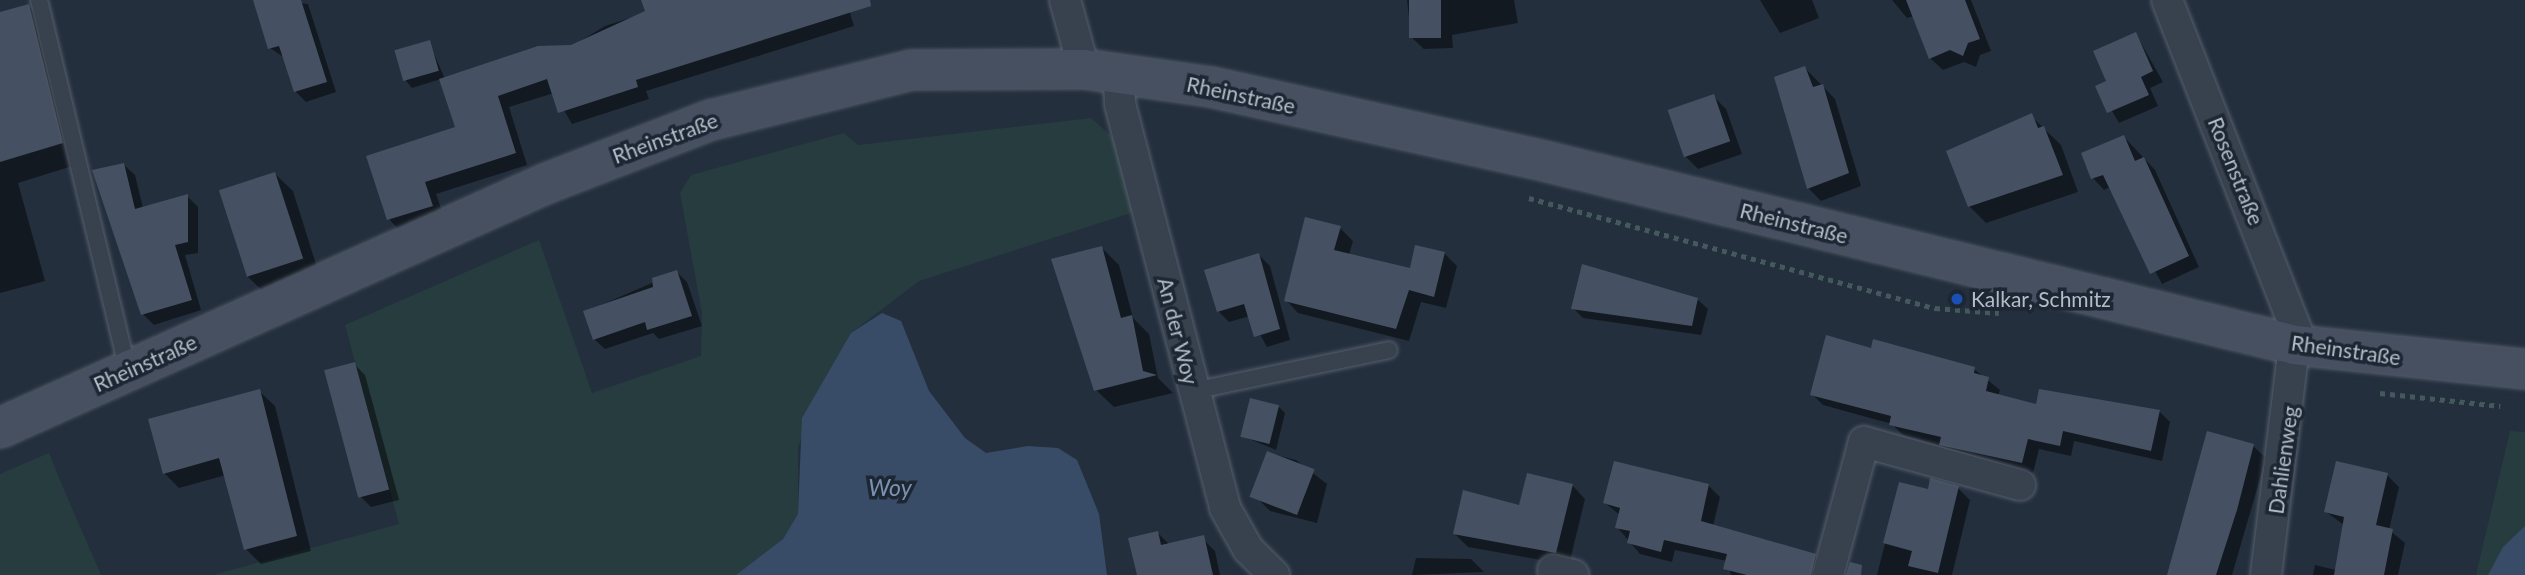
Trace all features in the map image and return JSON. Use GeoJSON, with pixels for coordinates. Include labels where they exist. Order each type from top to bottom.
{"type":"FeatureCollection","features":[{"type":"Feature","properties":{"kind":"main road","name":"Rheinstraße"},"geometry":{"type":"LineString","coordinates":[[0,428],[545,184],[711,120],[911,70],[1101,70],[1536,159],[2295,345],[2525,369]]}},
{"type":"Feature","properties":{"kind":"street","name":"An der Woy"},"geometry":{"type":"LineString","coordinates":[[1065,0],[1120,104],[1193,391],[1233,527],[1274,575]]}},
{"type":"Feature","properties":{"kind":"street","name":"Rosenstraße"},"geometry":{"type":"LineString","coordinates":[[2167,0],[2291,309],[2295,345]]}},
{"type":"Feature","properties":{"kind":"street","name":"Dahlienweg"},"geometry":{"type":"LineString","coordinates":[[2266,575],[2295,345]]}},
{"type":"Feature","properties":{"kind":"street"},"geometry":{"type":"LineString","coordinates":[[1828,575],[1864,442],[2020,485]]}},
{"type":"Feature","properties":{"kind":"lane"},"geometry":{"type":"LineString","coordinates":[[39,0],[128,371]]}},
{"type":"Feature","properties":{"kind":"lane"},"geometry":{"type":"LineString","coordinates":[[1193,391],[1389,351]]}},
{"type":"Feature","properties":{"kind":"green space"},"geometry":{"type":"Polygon","coordinates":[[[1091,118],[1115,139],[1134,212],[919,281],[851,333],[798,446],[798,514],[783,539],[736,575],[213,575],[399,524],[345,325],[539,240],[592,393],[701,356],[702,313],[680,193],[691,175],[844,133],[858,145],[1091,118]]]}},
{"type":"Feature","properties":{"kind":"green space"},"geometry":{"type":"Polygon","coordinates":[[[2510,431],[2525,432],[2525,575],[2476,575],[2510,431]]]}},
{"type":"Feature","properties":{"kind":"green space"},"geometry":{"type":"Polygon","coordinates":[[[49,453],[101,575],[0,575],[0,474],[49,453]]]}},
{"type":"Feature","properties":{"kind":"water","name":"Woy"},"geometry":{"type":"Polygon","coordinates":[[[882,313],[901,321],[929,391],[965,438],[986,453],[1028,446],[1058,448],[1077,460],[1099,514],[1107,575],[736,575],[783,539],[798,514],[802,418],[851,333],[882,313]]]}},
{"type":"Feature","properties":{"kind":"water"},"geometry":{"type":"Polygon","coordinates":[[[2525,526],[2525,575],[2488,575],[2503,547],[2525,526]]]}},
{"type":"Feature","properties":{"kind":"building"},"geometry":{"type":"Polygon","coordinates":[[[253,0],[301,0],[327,82],[294,92],[279,46],[268,49],[253,0]]]}},
{"type":"Feature","properties":{"kind":"building"},"geometry":{"type":"Polygon","coordinates":[[[641,0],[870,0],[871,6],[636,80],[638,87],[558,113],[547,79],[498,96],[516,153],[425,182],[433,206],[387,220],[366,156],[455,127],[439,79],[538,46],[571,45],[645,11],[641,0]]]}},
{"type":"Feature","properties":{"kind":"building"},"geometry":{"type":"Polygon","coordinates":[[[1409,0],[1441,0],[1441,38],[1409,38],[1409,0]]]}},
{"type":"Feature","properties":{"kind":"building"},"geometry":{"type":"Polygon","coordinates":[[[1906,0],[1965,0],[1980,39],[1968,43],[1963,56],[1950,50],[1929,59],[1906,0]]]}},
{"type":"Feature","properties":{"kind":"building"},"geometry":{"type":"Polygon","coordinates":[[[29,4],[63,143],[0,162],[0,12],[29,4]]]}},
{"type":"Feature","properties":{"kind":"building"},"geometry":{"type":"Polygon","coordinates":[[[2136,32],[2153,71],[2141,77],[2149,95],[2107,113],[2095,86],[2106,81],[2093,51],[2136,32]]]}},
{"type":"Feature","properties":{"kind":"building"},"geometry":{"type":"Polygon","coordinates":[[[430,40],[439,71],[403,81],[394,50],[430,40]]]}},
{"type":"Feature","properties":{"kind":"building"},"geometry":{"type":"Polygon","coordinates":[[[1805,66],[1813,87],[1823,84],[1849,173],[1807,189],[1774,77],[1805,66]]]}},
{"type":"Feature","properties":{"kind":"building"},"geometry":{"type":"Polygon","coordinates":[[[1714,94],[1730,141],[1684,157],[1668,110],[1714,94]]]}},
{"type":"Feature","properties":{"kind":"building"},"geometry":{"type":"Polygon","coordinates":[[[2032,113],[2038,128],[2044,126],[2063,175],[1968,207],[1946,151],[2032,113]]]}},
{"type":"Feature","properties":{"kind":"building"},"geometry":{"type":"Polygon","coordinates":[[[2124,135],[2135,161],[2144,157],[2189,256],[2150,274],[2103,175],[2091,179],[2081,153],[2124,135]]]}},
{"type":"Feature","properties":{"kind":"building"},"geometry":{"type":"Polygon","coordinates":[[[124,163],[135,209],[188,194],[188,242],[175,245],[192,300],[141,315],[92,170],[124,163]]]}},
{"type":"Feature","properties":{"kind":"building"},"geometry":{"type":"Polygon","coordinates":[[[275,172],[303,259],[247,277],[219,190],[275,172]]]}},
{"type":"Feature","properties":{"kind":"building"},"geometry":{"type":"Polygon","coordinates":[[[1305,217],[1341,226],[1334,250],[1410,268],[1415,245],[1445,252],[1434,297],[1409,290],[1396,329],[1284,301],[1305,217]]]}},
{"type":"Feature","properties":{"kind":"building"},"geometry":{"type":"Polygon","coordinates":[[[1102,246],[1121,318],[1132,315],[1143,371],[1157,375],[1094,391],[1051,259],[1102,246]]]}},
{"type":"Feature","properties":{"kind":"building"},"geometry":{"type":"Polygon","coordinates":[[[1259,253],[1280,329],[1254,337],[1244,304],[1217,312],[1204,270],[1259,253]]]}},
{"type":"Feature","properties":{"kind":"building"},"geometry":{"type":"Polygon","coordinates":[[[1582,264],[1698,298],[1692,326],[1571,309],[1582,264]]]}},
{"type":"Feature","properties":{"kind":"building"},"geometry":{"type":"Polygon","coordinates":[[[677,270],[692,316],[647,330],[645,322],[593,340],[583,311],[653,287],[652,278],[677,270]]]}},
{"type":"Feature","properties":{"kind":"building"},"geometry":{"type":"Polygon","coordinates":[[[1826,335],[1871,348],[1873,339],[1975,367],[1974,373],[1989,377],[1986,391],[2036,404],[2039,389],[2160,410],[2151,451],[2063,431],[2060,446],[2028,439],[2022,463],[1939,445],[1941,437],[1889,425],[1891,416],[1810,395],[1826,335]]]}},
{"type":"Feature","properties":{"kind":"building"},"geometry":{"type":"Polygon","coordinates":[[[355,362],[389,490],[358,498],[324,370],[355,362]]]}},
{"type":"Feature","properties":{"kind":"building"},"geometry":{"type":"Polygon","coordinates":[[[260,389],[297,536],[244,550],[219,458],[163,474],[148,419],[260,389]]]}},
{"type":"Feature","properties":{"kind":"building"},"geometry":{"type":"Polygon","coordinates":[[[1250,398],[1279,405],[1269,444],[1240,437],[1250,398]]]}},
{"type":"Feature","properties":{"kind":"building"},"geometry":{"type":"Polygon","coordinates":[[[2207,431],[2254,444],[2237,510],[2216,575],[2167,575],[2207,431]]]}},
{"type":"Feature","properties":{"kind":"building"},"geometry":{"type":"Polygon","coordinates":[[[1267,451],[1315,469],[1297,515],[1249,497],[1267,451]]]}},
{"type":"Feature","properties":{"kind":"building"},"geometry":{"type":"Polygon","coordinates":[[[1614,461],[1709,484],[1701,521],[1816,554],[1811,575],[1747,575],[1723,569],[1727,554],[1664,540],[1661,552],[1627,543],[1630,531],[1615,528],[1620,508],[1603,503],[1614,461]]]}},
{"type":"Feature","properties":{"kind":"building"},"geometry":{"type":"Polygon","coordinates":[[[2336,461],[2388,473],[2376,525],[2393,529],[2384,575],[2334,575],[2344,517],[2324,512],[2336,461]]]}},
{"type":"Feature","properties":{"kind":"building"},"geometry":{"type":"Polygon","coordinates":[[[1527,473],[1573,484],[1556,553],[1453,534],[1463,490],[1519,505],[1527,473]]]}},
{"type":"Feature","properties":{"kind":"building"},"geometry":{"type":"Polygon","coordinates":[[[1930,478],[1959,486],[1938,573],[1908,566],[1912,551],[1883,543],[1899,482],[1928,489],[1930,478]]]}},
{"type":"Feature","properties":{"kind":"building"},"geometry":{"type":"Polygon","coordinates":[[[1158,531],[1161,545],[1204,535],[1213,575],[1137,575],[1128,538],[1158,531]]]}},
{"type":"Feature","properties":{"kind":"building"},"geometry":{"type":"Polygon","coordinates":[[[1850,562],[1862,565],[1861,575],[1846,575],[1850,562]]]}},
{"type":"Feature","properties":{"kind":"place","name":"Kalkar, Schmitz"},"geometry":{"type":"Point","coordinates":[1957,299]}}]}
